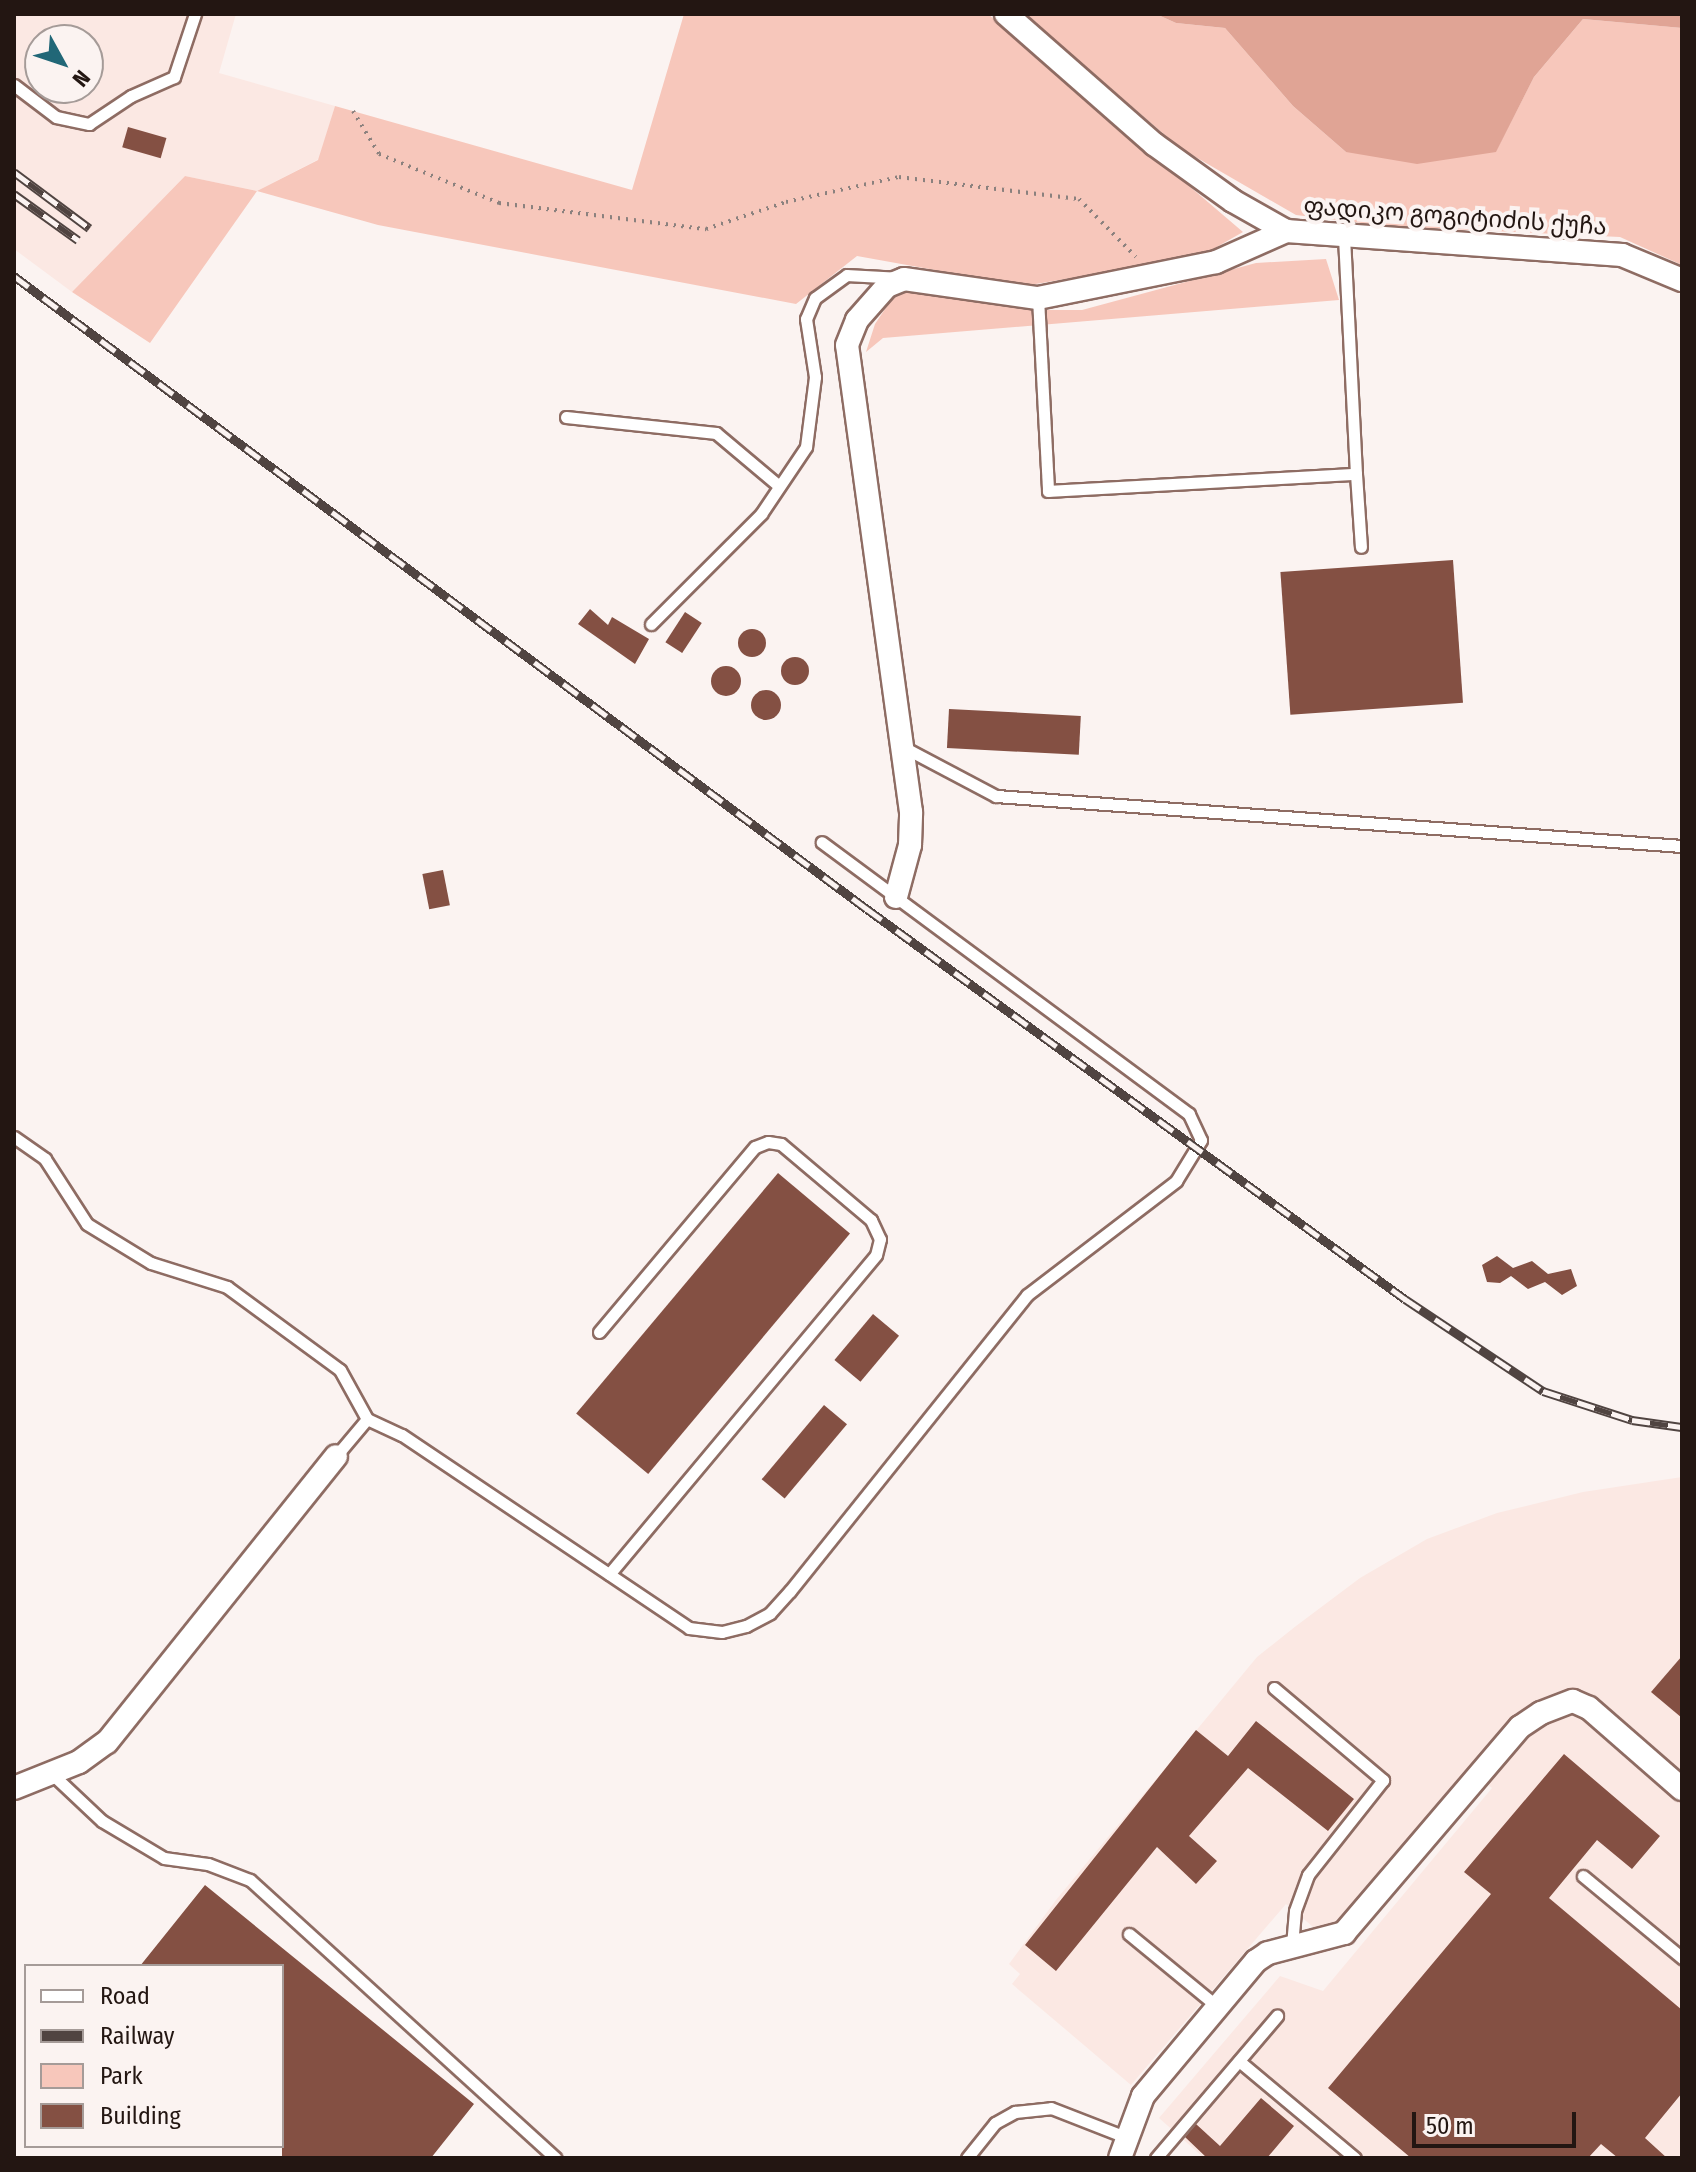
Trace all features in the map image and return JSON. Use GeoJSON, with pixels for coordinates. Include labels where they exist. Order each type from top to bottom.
{"type":"FeatureCollection","features":[{"type":"Feature","properties":{"kind":"street","name":"ფადიკო გოგიტიძის ქუჩა"},"geometry":{"type":"LineString","coordinates":[[1006,14],[1154,144],[1233,201],[1286,231],[1344,239],[1622,255],[1682,280]]}},
{"type":"Feature","properties":{"kind":"street"},"geometry":{"type":"LineString","coordinates":[[896,897],[910,845],[911,812],[847,345],[857,320],[873,300],[904,279],[1038,298],[1216,262],[1286,231]]}},
{"type":"Feature","properties":{"kind":"street"},"geometry":{"type":"LineString","coordinates":[[14,1788],[79,1762],[107,1742],[336,1456]]}},
{"type":"Feature","properties":{"kind":"street"},"geometry":{"type":"LineString","coordinates":[[1124,2148],[1143,2096],[1256,1961],[1292,1947],[1344,1933],[1520,1727],[1559,1703],[1573,1701],[1589,1708],[1682,1789]]}},
{"type":"Feature","properties":{"kind":"lane"},"geometry":{"type":"LineString","coordinates":[[14,85],[56,117],[89,124],[131,96],[174,77],[195,14]]}},
{"type":"Feature","properties":{"kind":"lane"},"geometry":{"type":"LineString","coordinates":[[1344,239],[1361,547]]}},
{"type":"Feature","properties":{"kind":"lane"},"geometry":{"type":"LineString","coordinates":[[651,624],[761,514],[806,447],[811,430],[815,377],[806,319],[815,298],[847,275],[874,273],[904,279]]}},
{"type":"Feature","properties":{"kind":"lane"},"geometry":{"type":"LineString","coordinates":[[1038,298],[1048,491],[1356,474]]}},
{"type":"Feature","properties":{"kind":"lane"},"geometry":{"type":"LineString","coordinates":[[566,417],[716,433],[779,486]]}},
{"type":"Feature","properties":{"kind":"lane"},"geometry":{"type":"LineString","coordinates":[[902,746],[996,796],[1682,846]]}},
{"type":"Feature","properties":{"kind":"lane"},"geometry":{"type":"LineString","coordinates":[[14,1137],[45,1159],[87,1224],[151,1263],[227,1287],[340,1370],[367,1419],[402,1435],[689,1628],[722,1632],[770,1613],[1027,1295],[1176,1181],[1201,1140],[1189,1114],[822,842]]}},
{"type":"Feature","properties":{"kind":"lane"},"geometry":{"type":"LineString","coordinates":[[599,1332],[755,1147],[768,1142],[781,1144],[871,1220],[880,1239],[876,1255],[609,1574]]}},
{"type":"Feature","properties":{"kind":"lane"},"geometry":{"type":"LineString","coordinates":[[336,1456],[367,1419]]}},
{"type":"Feature","properties":{"kind":"lane"},"geometry":{"type":"LineString","coordinates":[[1274,1688],[1383,1780],[1308,1875],[1295,1911],[1292,1947]]}},
{"type":"Feature","properties":{"kind":"lane"},"geometry":{"type":"LineString","coordinates":[[51,1772],[102,1821],[164,1858],[208,1864],[250,1880],[555,2158]]}},
{"type":"Feature","properties":{"kind":"lane"},"geometry":{"type":"LineString","coordinates":[[1583,1876],[1682,1958]]}},
{"type":"Feature","properties":{"kind":"lane"},"geometry":{"type":"LineString","coordinates":[[1129,1934],[1218,2007]]}},
{"type":"Feature","properties":{"kind":"lane"},"geometry":{"type":"LineString","coordinates":[[1156,2158],[1277,2016]]}},
{"type":"Feature","properties":{"kind":"lane"},"geometry":{"type":"LineString","coordinates":[[1239,2061],[1355,2158]]}},
{"type":"Feature","properties":{"kind":"lane"},"geometry":{"type":"LineString","coordinates":[[967,2158],[995,2123],[1015,2112],[1051,2108],[1124,2148]]}},
{"type":"Feature","properties":{"kind":"path"},"geometry":{"type":"LineString","coordinates":[[353,111],[379,154],[499,203],[706,229],[786,202],[899,177],[1079,199],[1155,275]]}},
{"type":"Feature","properties":{"kind":"shaded area"},"geometry":{"type":"Polygon","coordinates":[[[14,14],[236,14],[219,73],[335,106],[319,159],[257,191],[185,176],[72,292],[14,249],[14,14]]]}},
{"type":"Feature","properties":{"kind":"shaded area"},"geometry":{"type":"Polygon","coordinates":[[[1156,14],[1682,14],[1682,28],[1583,19],[1534,77],[1496,152],[1417,164],[1346,152],[1293,106],[1225,28],[1176,23],[1156,14]]]}},
{"type":"Feature","properties":{"kind":"shaded area"},"geometry":{"type":"Polygon","coordinates":[[[1682,1477],[1682,2158],[1204,2158],[1159,2118],[1280,1976],[1323,1991],[1492,1788],[1469,1769],[1326,1938],[1286,1904],[1131,2085],[1012,1984],[1020,1974],[1009,1964],[1056,1900],[1257,1657],[1296,1626],[1360,1578],[1427,1539],[1497,1513],[1583,1492],[1682,1477]]]}},
{"type":"Feature","properties":{"kind":"green space"},"geometry":{"type":"Polygon","coordinates":[[[684,14],[988,14],[1243,232],[1201,256],[1024,286],[857,256],[796,304],[378,225],[257,191],[318,160],[335,106],[632,190],[684,14]]]}},
{"type":"Feature","properties":{"kind":"green space"},"geometry":{"type":"Polygon","coordinates":[[[1024,14],[1156,14],[1176,23],[1225,28],[1293,106],[1346,152],[1496,151],[1534,77],[1583,19],[1682,28],[1682,265],[1620,237],[1386,226],[1296,215],[1180,148],[1024,14]]]}},
{"type":"Feature","properties":{"kind":"green space"},"geometry":{"type":"Polygon","coordinates":[[[185,176],[257,191],[150,343],[72,292],[185,176]]]}},
{"type":"Feature","properties":{"kind":"green space"},"geometry":{"type":"Polygon","coordinates":[[[1326,259],[1339,300],[883,338],[866,352],[875,324],[891,300],[904,291],[926,287],[1027,310],[1082,310],[1256,263],[1326,259]]]}},
{"type":"Feature","properties":{"kind":"building"},"geometry":{"type":"Polygon","coordinates":[[[128,127],[166,138],[161,158],[122,147],[128,127]]]}},
{"type":"Feature","properties":{"kind":"building"},"geometry":{"type":"Polygon","coordinates":[[[1453,560],[1463,703],[1290,715],[1280,572],[1453,560]]]}},
{"type":"Feature","properties":{"kind":"building"},"geometry":{"type":"Polygon","coordinates":[[[590,609],[608,625],[612,617],[649,639],[635,664],[578,624],[590,609]]]}},
{"type":"Feature","properties":{"kind":"building"},"geometry":{"type":"Polygon","coordinates":[[[685,612],[702,623],[682,653],[665,642],[685,612]]]}},
{"type":"Feature","properties":{"kind":"building"},"geometry":{"type":"Polygon","coordinates":[[[752,629],[762,633],[766,643],[762,653],[752,657],[742,653],[738,643],[742,633],[752,629]]]}},
{"type":"Feature","properties":{"kind":"building"},"geometry":{"type":"Polygon","coordinates":[[[795,657],[805,661],[809,671],[805,681],[795,685],[785,681],[781,671],[785,661],[795,657]]]}},
{"type":"Feature","properties":{"kind":"building"},"geometry":{"type":"Polygon","coordinates":[[[726,666],[732,667],[740,675],[740,687],[732,695],[726,696],[720,695],[712,687],[711,681],[712,675],[720,667],[726,666]]]}},
{"type":"Feature","properties":{"kind":"building"},"geometry":{"type":"Polygon","coordinates":[[[766,690],[772,691],[780,699],[780,711],[772,719],[766,720],[760,719],[752,711],[751,705],[752,699],[760,691],[766,690]]]}},
{"type":"Feature","properties":{"kind":"building"},"geometry":{"type":"Polygon","coordinates":[[[949,709],[1081,716],[1079,755],[947,748],[949,709]]]}},
{"type":"Feature","properties":{"kind":"building"},"geometry":{"type":"Polygon","coordinates":[[[443,870],[450,905],[429,909],[422,874],[443,870]]]}},
{"type":"Feature","properties":{"kind":"building"},"geometry":{"type":"Polygon","coordinates":[[[778,1173],[850,1233],[648,1474],[576,1414],[778,1173]]]}},
{"type":"Feature","properties":{"kind":"building"},"geometry":{"type":"Polygon","coordinates":[[[1497,1256],[1513,1268],[1532,1261],[1548,1274],[1571,1269],[1577,1286],[1562,1295],[1545,1282],[1528,1289],[1511,1276],[1500,1283],[1487,1282],[1482,1265],[1497,1256]]]}},
{"type":"Feature","properties":{"kind":"building"},"geometry":{"type":"Polygon","coordinates":[[[873,1314],[899,1336],[860,1382],[834,1360],[873,1314]]]}},
{"type":"Feature","properties":{"kind":"building"},"geometry":{"type":"Polygon","coordinates":[[[824,1405],[847,1424],[785,1499],[762,1479],[824,1405]]]}},
{"type":"Feature","properties":{"kind":"building"},"geometry":{"type":"Polygon","coordinates":[[[1682,1656],[1682,1718],[1651,1692],[1682,1656]]]}},
{"type":"Feature","properties":{"kind":"building"},"geometry":{"type":"Polygon","coordinates":[[[1256,1721],[1354,1799],[1328,1831],[1248,1768],[1189,1836],[1217,1861],[1196,1884],[1157,1847],[1056,1971],[1025,1945],[1196,1730],[1228,1756],[1256,1721]]]}},
{"type":"Feature","properties":{"kind":"building"},"geometry":{"type":"Polygon","coordinates":[[[1564,1754],[1660,1836],[1632,1869],[1597,1840],[1549,1898],[1682,2010],[1682,2093],[1645,2138],[1667,2158],[1618,2158],[1601,2144],[1588,2158],[1411,2158],[1328,2088],[1491,1894],[1464,1872],[1564,1754]]]}},
{"type":"Feature","properties":{"kind":"building"},"geometry":{"type":"Polygon","coordinates":[[[205,1885],[474,2104],[431,2158],[282,2158],[284,1964],[142,1964],[205,1885]]]}},
{"type":"Feature","properties":{"kind":"building"},"geometry":{"type":"Polygon","coordinates":[[[1261,2098],[1294,2126],[1267,2158],[1207,2158],[1185,2137],[1196,2124],[1220,2146],[1261,2098]]]}},
{"type":"Feature","properties":{"kind":"railway"},"geometry":{"type":"LineString","coordinates":[[14,172],[89,228]]}},
{"type":"Feature","properties":{"kind":"railway"},"geometry":{"type":"LineString","coordinates":[[14,194],[78,240]]}},
{"type":"Feature","properties":{"kind":"railway"},"geometry":{"type":"LineString","coordinates":[[14,276],[867,909],[1405,1299],[1543,1391],[1632,1420],[1682,1427]]}}]}
